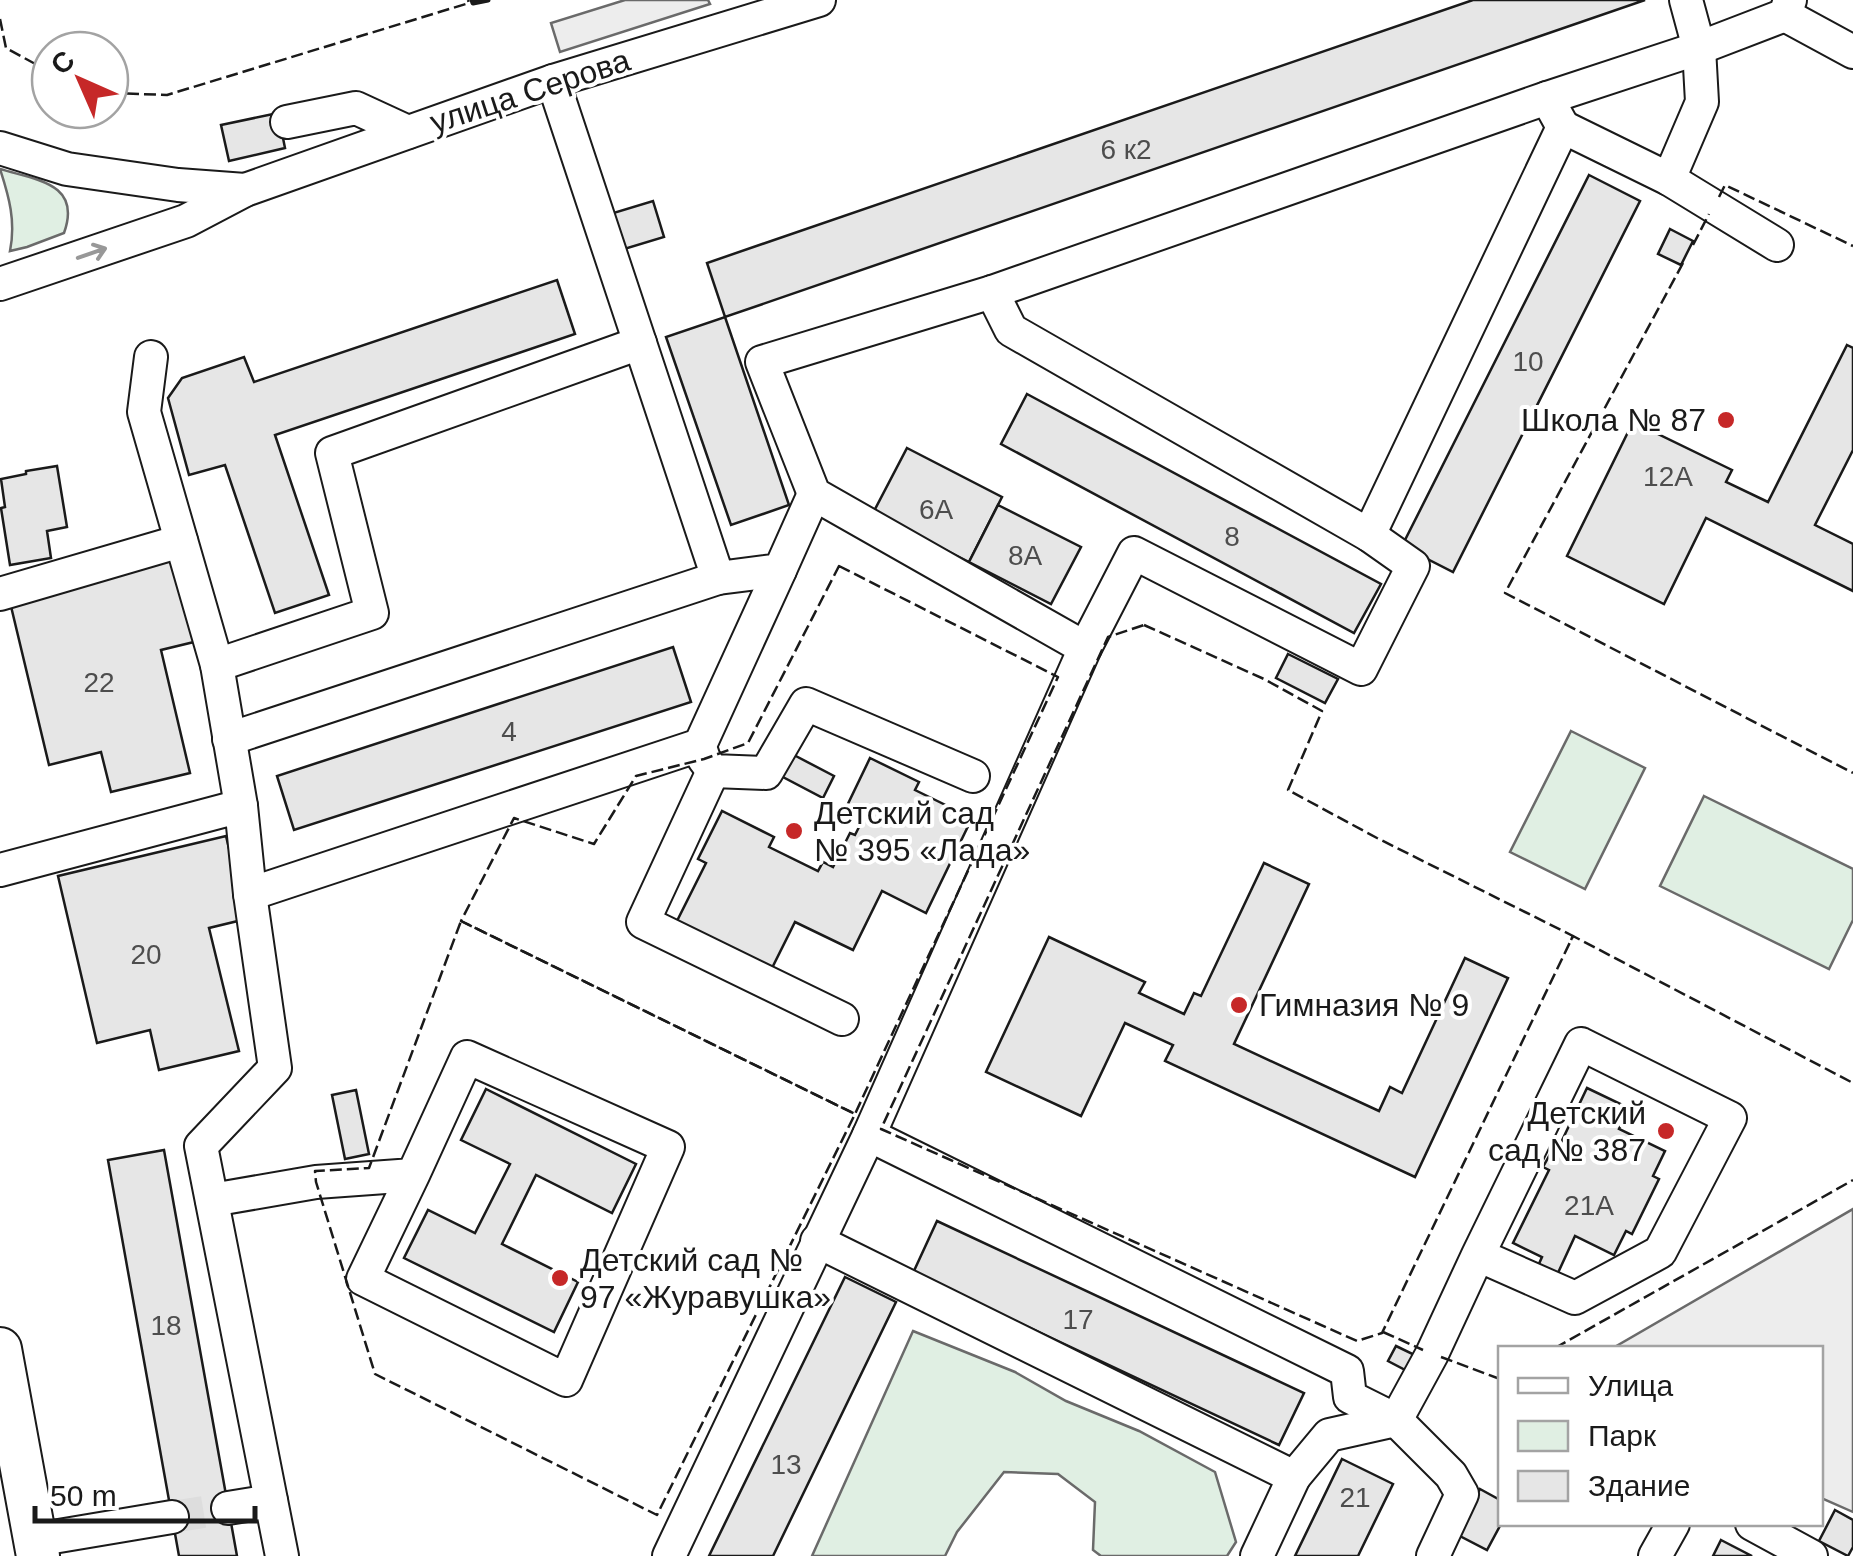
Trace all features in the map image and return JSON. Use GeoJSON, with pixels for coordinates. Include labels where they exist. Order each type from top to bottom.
{"type":"FeatureCollection","features":[{"type":"Feature","properties":{"kind":"main road"},"geometry":{"type":"LineString","coordinates":[[0,1348],[36,1548]]}},
{"type":"Feature","properties":{"kind":"street","name":"улица Серова"},"geometry":{"type":"LineString","coordinates":[[0,284],[186,221],[245,190],[553,81],[819,0]]}},
{"type":"Feature","properties":{"kind":"street"},"geometry":{"type":"LineString","coordinates":[[1669,178],[1702,102],[1699,48],[1686,0]]}},
{"type":"Feature","properties":{"kind":"street"},"geometry":{"type":"LineString","coordinates":[[1085,648],[814,494],[762,362],[1555,112],[1787,8],[1853,52]]}},
{"type":"Feature","properties":{"kind":"street"},"geometry":{"type":"LineString","coordinates":[[553,81],[718,578]]}},
{"type":"Feature","properties":{"kind":"street"},"geometry":{"type":"LineString","coordinates":[[287,122],[356,108],[408,132]]}},
{"type":"Feature","properties":{"kind":"street"},"geometry":{"type":"LineString","coordinates":[[1555,112],[1776,245]]}},
{"type":"Feature","properties":{"kind":"street"},"geometry":{"type":"LineString","coordinates":[[1370,535],[1555,112]]}},
{"type":"Feature","properties":{"kind":"street","name":"улица Серова"},"geometry":{"type":"LineString","coordinates":[[0,148],[67,169],[245,190]]}},
{"type":"Feature","properties":{"kind":"street"},"geometry":{"type":"LineString","coordinates":[[669,1556],[868,1135],[1085,648],[1134,553],[1361,669],[1413,566],[1370,535],[1010,330],[992,292]]}},
{"type":"Feature","properties":{"kind":"street"},"geometry":{"type":"LineString","coordinates":[[216,665],[372,613],[332,454],[640,344]]}},
{"type":"Feature","properties":{"kind":"street"},"geometry":{"type":"LineString","coordinates":[[151,357],[144,412],[216,665],[241,806],[275,1068],[201,1146],[282,1556]]}},
{"type":"Feature","properties":{"kind":"street"},"geometry":{"type":"LineString","coordinates":[[814,494],[780,570],[643,922],[842,1019]]}},
{"type":"Feature","properties":{"kind":"street"},"geometry":{"type":"LineString","coordinates":[[0,594],[181,541]]}},
{"type":"Feature","properties":{"kind":"street"},"geometry":{"type":"LineString","coordinates":[[229,739],[718,578],[780,570]]}},
{"type":"Feature","properties":{"kind":"street"},"geometry":{"type":"LineString","coordinates":[[250,894],[707,758],[766,773],[806,704],[973,776]]}},
{"type":"Feature","properties":{"kind":"street"},"geometry":{"type":"LineString","coordinates":[[0,870],[241,806]]}},
{"type":"Feature","properties":{"kind":"street"},"geometry":{"type":"LineString","coordinates":[[1257,1556],[1294,1478],[1329,1435],[1396,1420],[1432,1354],[1478,1255],[1581,1044],[1730,1118],[1660,1252],[1575,1298],[1478,1255]]}},
{"type":"Feature","properties":{"kind":"street"},"geometry":{"type":"LineString","coordinates":[[467,1057],[668,1147],[566,1380],[363,1279],[413,1175],[467,1057]]}},
{"type":"Feature","properties":{"kind":"street"},"geometry":{"type":"LineString","coordinates":[[868,1135],[1347,1371],[1350,1398],[1396,1420],[1451,1475],[1462,1494],[1437,1555]]}},
{"type":"Feature","properties":{"kind":"street"},"geometry":{"type":"LineString","coordinates":[[212,1200],[316,1182],[413,1175]]}},
{"type":"Feature","properties":{"kind":"street"},"geometry":{"type":"LineString","coordinates":[[816,1240],[1294,1478]]}},
{"type":"Feature","properties":{"kind":"street"},"geometry":{"type":"LineString","coordinates":[[228,1508],[271,1500]]}},
{"type":"Feature","properties":{"kind":"street"},"geometry":{"type":"LineString","coordinates":[[36,1548],[172,1518]]}},
{"type":"Feature","properties":{"kind":"street"},"geometry":{"type":"LineString","coordinates":[[1655,1556],[1672,1526]]}},
{"type":"Feature","properties":{"kind":"street"},"geometry":{"type":"LineString","coordinates":[[1756,1526],[1811,1556]]}},
{"type":"Feature","properties":{"kind":"green space"},"geometry":{"type":"Polygon","coordinates":[[[0,169],[41,181],[61,194],[68,216],[64,233],[10,251],[12,219],[0,169]]]}},
{"type":"Feature","properties":{"kind":"green space"},"geometry":{"type":"Polygon","coordinates":[[[1571,731],[1645,768],[1585,889],[1510,852],[1571,731]]]}},
{"type":"Feature","properties":{"kind":"green space"},"geometry":{"type":"Polygon","coordinates":[[[1704,796],[1853,869],[1853,920],[1829,969],[1660,886],[1704,796]]]}},
{"type":"Feature","properties":{"kind":"green space"},"geometry":{"type":"Polygon","coordinates":[[[913,1331],[1015,1372],[1066,1401],[1139,1431],[1215,1472],[1236,1542],[1227,1556],[1101,1556],[1093,1550],[1095,1502],[1058,1474],[1004,1472],[957,1532],[945,1556],[812,1556],[913,1331]]]}},
{"type":"Feature","properties":{"kind":"shaded area"},"geometry":{"type":"Polygon","coordinates":[[[625,0],[708,0],[710,4],[560,52],[551,23],[625,0]]]}},
{"type":"Feature","properties":{"kind":"shaded area"},"geometry":{"type":"Polygon","coordinates":[[[1853,1209],[1853,1512],[1823,1499],[1823,1346],[1616,1346],[1853,1209]]]}},
{"type":"Feature","properties":{"kind":"building"},"geometry":{"type":"Polygon","coordinates":[[[1473,0],[1645,0],[725,317],[707,263],[1473,0]]]}},
{"type":"Feature","properties":{"kind":"building"},"geometry":{"type":"Polygon","coordinates":[[[278,113],[285,148],[229,161],[221,125],[278,113]]]}},
{"type":"Feature","properties":{"kind":"building"},"geometry":{"type":"Polygon","coordinates":[[[1589,175],[1640,201],[1453,572],[1402,546],[1589,175]]]}},
{"type":"Feature","properties":{"kind":"building"},"geometry":{"type":"Polygon","coordinates":[[[653,201],[664,237],[621,250],[610,214],[653,201]]]}},
{"type":"Feature","properties":{"kind":"building"},"geometry":{"type":"Polygon","coordinates":[[[1670,229],[1693,241],[1681,265],[1658,254],[1670,229]]]}},
{"type":"Feature","properties":{"kind":"building"},"geometry":{"type":"Polygon","coordinates":[[[557,280],[575,334],[275,435],[329,595],[275,613],[225,465],[189,475],[168,398],[182,378],[244,357],[254,382],[557,280]]]}},
{"type":"Feature","properties":{"kind":"building"},"geometry":{"type":"Polygon","coordinates":[[[725,317],[789,505],[731,525],[666,337],[725,317]]]}},
{"type":"Feature","properties":{"kind":"building"},"geometry":{"type":"Polygon","coordinates":[[[1847,345],[1853,348],[1853,450],[1815,525],[1853,544],[1853,591],[1706,518],[1664,604],[1567,556],[1633,422],[1732,470],[1726,482],[1768,502],[1847,345]]]}},
{"type":"Feature","properties":{"kind":"building"},"geometry":{"type":"Polygon","coordinates":[[[1027,394],[1381,584],[1354,633],[1001,444],[1027,394]]]}},
{"type":"Feature","properties":{"kind":"building"},"geometry":{"type":"Polygon","coordinates":[[[907,448],[1002,497],[969,562],[873,513],[907,448]]]}},
{"type":"Feature","properties":{"kind":"building"},"geometry":{"type":"Polygon","coordinates":[[[57,466],[67,527],[47,531],[51,558],[10,565],[1,508],[5,507],[1,479],[57,466]]]}},
{"type":"Feature","properties":{"kind":"building"},"geometry":{"type":"Polygon","coordinates":[[[998,505],[1081,547],[1051,604],[969,562],[998,505]]]}},
{"type":"Feature","properties":{"kind":"building"},"geometry":{"type":"Polygon","coordinates":[[[178,558],[198,641],[161,650],[190,773],[111,792],[101,752],[49,765],[9,598],[178,558]]]}},
{"type":"Feature","properties":{"kind":"building"},"geometry":{"type":"Polygon","coordinates":[[[673,647],[691,702],[294,830],[277,776],[673,647]]]}},
{"type":"Feature","properties":{"kind":"building"},"geometry":{"type":"Polygon","coordinates":[[[1288,654],[1338,679],[1325,703],[1276,678],[1288,654]]]}},
{"type":"Feature","properties":{"kind":"building"},"geometry":{"type":"Polygon","coordinates":[[[792,754],[834,776],[823,798],[781,776],[792,754]]]}},
{"type":"Feature","properties":{"kind":"building"},"geometry":{"type":"Polygon","coordinates":[[[870,758],[919,782],[915,790],[972,818],[926,913],[882,891],[853,950],[795,922],[772,968],[677,921],[706,863],[698,859],[722,811],[774,837],[769,847],[818,871],[823,862],[833,867],[850,833],[855,835],[863,819],[845,810],[870,758]]]}},
{"type":"Feature","properties":{"kind":"building"},"geometry":{"type":"Polygon","coordinates":[[[226,836],[246,919],[209,928],[239,1051],[159,1070],[150,1030],[97,1043],[58,876],[226,836]]]}},
{"type":"Feature","properties":{"kind":"building"},"geometry":{"type":"Polygon","coordinates":[[[1264,863],[1309,884],[1234,1044],[1379,1111],[1390,1087],[1402,1093],[1465,958],[1508,978],[1415,1177],[1165,1061],[1173,1045],[1125,1023],[1081,1116],[986,1072],[1049,937],[1145,982],[1139,993],[1184,1014],[1194,993],[1201,996],[1264,863]]]}},
{"type":"Feature","properties":{"kind":"building"},"geometry":{"type":"Polygon","coordinates":[[[1587,1088],[1629,1108],[1619,1129],[1665,1151],[1653,1176],[1659,1179],[1632,1234],[1626,1231],[1614,1255],[1575,1236],[1557,1275],[1538,1266],[1542,1257],[1513,1243],[1549,1170],[1543,1167],[1553,1149],[1557,1151],[1587,1088]]]}},
{"type":"Feature","properties":{"kind":"building"},"geometry":{"type":"Polygon","coordinates":[[[486,1089],[636,1164],[612,1213],[536,1175],[502,1244],[578,1282],[554,1332],[404,1258],[428,1210],[475,1233],[510,1164],[461,1140],[486,1089]]]}},
{"type":"Feature","properties":{"kind":"building"},"geometry":{"type":"Polygon","coordinates":[[[356,1090],[369,1154],[345,1159],[332,1095],[356,1090]]]}},
{"type":"Feature","properties":{"kind":"building"},"geometry":{"type":"Polygon","coordinates":[[[164,1150],[237,1556],[179,1556],[108,1160],[164,1150]]]}},
{"type":"Feature","properties":{"kind":"building"},"geometry":{"type":"Polygon","coordinates":[[[937,1221],[1304,1393],[1279,1445],[913,1273],[937,1221]]]}},
{"type":"Feature","properties":{"kind":"building"},"geometry":{"type":"Polygon","coordinates":[[[845,1277],[896,1302],[773,1556],[709,1556],[845,1277]]]}},
{"type":"Feature","properties":{"kind":"building"},"geometry":{"type":"Polygon","coordinates":[[[1396,1346],[1421,1358],[1413,1374],[1388,1361],[1396,1346]]]}},
{"type":"Feature","properties":{"kind":"building"},"geometry":{"type":"Polygon","coordinates":[[[1342,1459],[1393,1484],[1358,1556],[1295,1556],[1342,1459]]]}},
{"type":"Feature","properties":{"kind":"building"},"geometry":{"type":"Polygon","coordinates":[[[1480,1489],[1498,1499],[1500,1526],[1487,1550],[1456,1534],[1480,1489]]]}},
{"type":"Feature","properties":{"kind":"building"},"geometry":{"type":"Polygon","coordinates":[[[1835,1510],[1853,1520],[1853,1547],[1848,1556],[1819,1541],[1835,1510]]]}},
{"type":"Feature","properties":{"kind":"building"},"geometry":{"type":"Polygon","coordinates":[[[1721,1540],[1752,1556],[1713,1556],[1721,1540]]]}},
{"type":"Feature","properties":{"kind":"tunnel"},"geometry":{"type":"LineString","coordinates":[[172,1517],[228,1508]]}},
{"type":"Feature","properties":{"kind":"fence"},"geometry":{"type":"LineString","coordinates":[[130,94],[167,95],[469,3],[468,0]]}},
{"type":"Feature","properties":{"kind":"fence"},"geometry":{"type":"LineString","coordinates":[[0,19],[6,48],[30,61]]}},
{"type":"Feature","properties":{"kind":"fence"},"geometry":{"type":"LineString","coordinates":[[1719,197],[1725,185],[1853,246]]}},
{"type":"Feature","properties":{"kind":"fence"},"geometry":{"type":"LineString","coordinates":[[1693,245],[1709,214]]}},
{"type":"Feature","properties":{"kind":"fence"},"geometry":{"type":"LineString","coordinates":[[1683,263],[1505,593],[1853,773]]}},
{"type":"Feature","properties":{"kind":"fence"},"geometry":{"type":"LineString","coordinates":[[839,566],[1058,677],[855,1114],[461,921],[514,818],[594,844],[636,776],[748,743],[839,566]]}},
{"type":"Feature","properties":{"kind":"fence"},"geometry":{"type":"LineString","coordinates":[[1144,625],[1264,679],[1322,711],[1288,790],[1573,936],[1382,1333],[1357,1341],[881,1129],[1108,637],[1144,625]]}},
{"type":"Feature","properties":{"kind":"fence"},"geometry":{"type":"LineString","coordinates":[[461,921],[855,1114],[657,1515],[375,1374],[315,1171],[369,1168],[461,921]]}},
{"type":"Feature","properties":{"kind":"fence"},"geometry":{"type":"LineString","coordinates":[[1571,940],[1573,936],[1853,1083]]}},
{"type":"Feature","properties":{"kind":"fence"},"geometry":{"type":"LineString","coordinates":[[1559,1346],[1853,1180]]}},
{"type":"Feature","properties":{"kind":"fence"},"geometry":{"type":"LineString","coordinates":[[1383,1332],[1423,1350]]}},
{"type":"Feature","properties":{"kind":"fence"},"geometry":{"type":"LineString","coordinates":[[1441,1357],[1498,1378]]}},
{"type":"Feature","properties":{"kind":"wall"},"geometry":{"type":"LineString","coordinates":[[472,0],[488,0]]}},
{"type":"Feature","properties":{"kind":"place","name":"Школа № 87"},"geometry":{"type":"Point","coordinates":[1726,420]}},
{"type":"Feature","properties":{"kind":"place","name":"Детский сад № 395 «Лада»"},"geometry":{"type":"Point","coordinates":[794,831]}},
{"type":"Feature","properties":{"kind":"place","name":"Гимназия № 9"},"geometry":{"type":"Point","coordinates":[1239,1005]}},
{"type":"Feature","properties":{"kind":"place","name":"Детский сад № 387"},"geometry":{"type":"Point","coordinates":[1666,1131]}},
{"type":"Feature","properties":{"kind":"place","name":"Детский сад № 97 «Журавушка»"},"geometry":{"type":"Point","coordinates":[560,1278]}}]}
